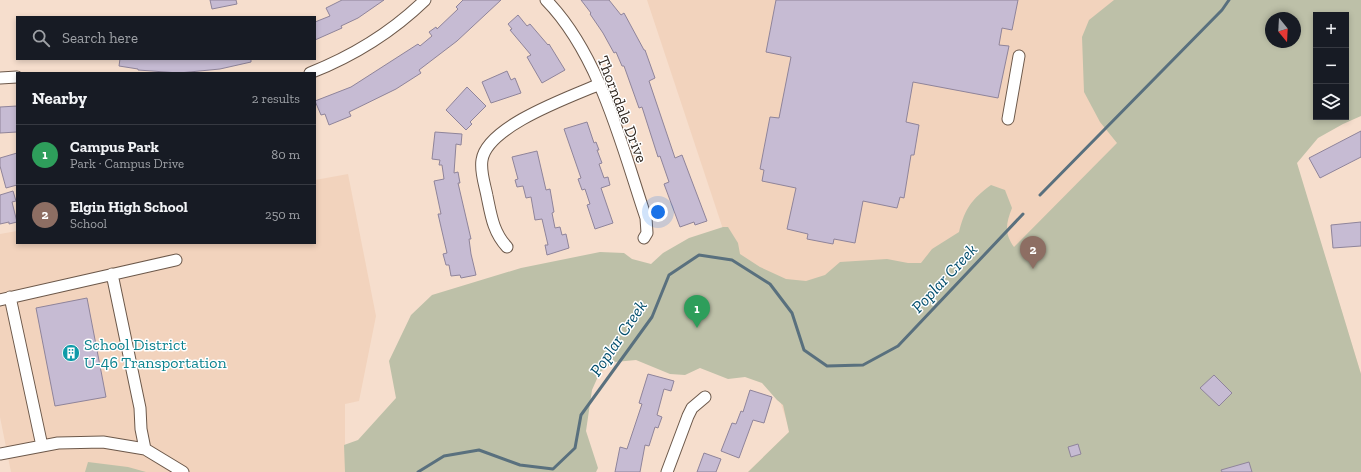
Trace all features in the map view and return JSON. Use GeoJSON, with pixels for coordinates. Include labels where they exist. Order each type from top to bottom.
{"type":"FeatureCollection","features":[{"type":"Feature","properties":{"kind":"street"},"geometry":{"type":"LineString","coordinates":[[312,72],[353,53],[375,40],[412,13],[426,0]]}},
{"type":"Feature","properties":{"kind":"street","name":"Thorndale Drive"},"geometry":{"type":"LineString","coordinates":[[546,0],[564,21],[583,50],[600,84],[646,218],[647,233],[644,238]]}},
{"type":"Feature","properties":{"kind":"street"},"geometry":{"type":"LineString","coordinates":[[1008,119],[1019,56]]}},
{"type":"Feature","properties":{"kind":"street"},"geometry":{"type":"LineString","coordinates":[[0,78],[16,77]]}},
{"type":"Feature","properties":{"kind":"street"},"geometry":{"type":"LineString","coordinates":[[507,247],[500,239],[493,224],[482,169],[485,151],[490,142],[514,124],[600,84]]}},
{"type":"Feature","properties":{"kind":"street"},"geometry":{"type":"LineString","coordinates":[[42,446],[5,299],[176,260]]}},
{"type":"Feature","properties":{"kind":"street"},"geometry":{"type":"LineString","coordinates":[[112,274],[140,408],[141,429],[145,449]]}},
{"type":"Feature","properties":{"kind":"street"},"geometry":{"type":"LineString","coordinates":[[667,472],[692,408],[705,397]]}},
{"type":"Feature","properties":{"kind":"street"},"geometry":{"type":"LineString","coordinates":[[0,454],[58,443],[102,442],[145,449],[183,472]]}},
{"type":"Feature","properties":{"kind":"shaded area"},"geometry":{"type":"Polygon","coordinates":[[[647,0],[1246,0],[1361,374],[1361,472],[748,472],[790,431],[647,0]]]}},
{"type":"Feature","properties":{"kind":"shaded area"},"geometry":{"type":"Polygon","coordinates":[[[348,174],[376,316],[359,401],[345,404],[345,472],[11,472],[0,417],[0,234],[16,231],[16,244],[316,244],[316,180],[348,174]]]}},
{"type":"Feature","properties":{"kind":"green space"},"geometry":{"type":"Polygon","coordinates":[[[1114,0],[1361,0],[1361,116],[1318,138],[1297,163],[1361,374],[1361,472],[748,472],[789,432],[783,405],[762,383],[745,377],[728,379],[700,368],[685,375],[670,374],[636,360],[615,362],[600,372],[592,390],[586,431],[598,468],[596,472],[345,472],[344,445],[358,440],[396,398],[389,361],[411,315],[432,295],[521,268],[600,252],[624,253],[632,259],[651,264],[663,253],[689,238],[723,227],[728,227],[738,243],[740,254],[760,267],[786,279],[806,281],[825,275],[840,262],[887,259],[908,263],[921,263],[932,249],[959,232],[964,216],[970,205],[991,185],[1005,190],[1012,208],[1008,218],[1007,232],[1014,247],[1117,143],[1100,122],[1084,92],[1082,37],[1089,20],[1114,0]]]}},
{"type":"Feature","properties":{"kind":"green space"},"geometry":{"type":"Polygon","coordinates":[[[88,462],[128,467],[146,472],[85,472],[88,462]]]}},
{"type":"Feature","properties":{"kind":"building"},"geometry":{"type":"Polygon","coordinates":[[[210,0],[236,0],[237,4],[212,9],[210,0]]]}},
{"type":"Feature","properties":{"kind":"building"},"geometry":{"type":"Polygon","coordinates":[[[342,0],[384,0],[358,18],[341,26],[342,28],[316,40],[316,22],[330,16],[326,8],[342,0]]]}},
{"type":"Feature","properties":{"kind":"building"},"geometry":{"type":"Polygon","coordinates":[[[463,0],[501,0],[457,41],[419,70],[421,73],[396,89],[349,112],[351,116],[329,125],[325,114],[321,115],[316,101],[351,87],[418,44],[420,46],[432,36],[429,32],[436,27],[437,29],[458,9],[456,7],[463,0]]]}},
{"type":"Feature","properties":{"kind":"building"},"geometry":{"type":"Polygon","coordinates":[[[581,0],[609,0],[621,15],[624,13],[645,50],[655,78],[649,81],[675,158],[682,155],[707,221],[695,225],[694,222],[680,227],[664,184],[669,182],[660,156],[658,157],[642,107],[639,108],[624,66],[622,66],[616,52],[614,53],[590,14],[591,13],[581,0]]]}},
{"type":"Feature","properties":{"kind":"building"},"geometry":{"type":"Polygon","coordinates":[[[776,0],[1018,0],[1012,30],[1002,28],[999,45],[1009,46],[998,98],[913,82],[906,122],[919,125],[914,155],[911,155],[904,198],[900,197],[897,208],[863,201],[855,243],[834,239],[833,244],[807,239],[808,234],[787,229],[796,188],[762,181],[764,170],[760,169],[770,117],[779,118],[791,57],[766,52],[776,0]]]}},
{"type":"Feature","properties":{"kind":"building"},"geometry":{"type":"Polygon","coordinates":[[[518,15],[527,26],[530,24],[548,45],[549,44],[565,70],[542,83],[527,57],[531,55],[510,30],[512,29],[508,24],[518,15]]]}},
{"type":"Feature","properties":{"kind":"building"},"geometry":{"type":"Polygon","coordinates":[[[120,60],[251,60],[251,62],[220,69],[189,72],[138,70],[119,66],[120,60]]]}},
{"type":"Feature","properties":{"kind":"building"},"geometry":{"type":"Polygon","coordinates":[[[507,71],[511,80],[515,78],[521,93],[491,103],[482,82],[507,71]]]}},
{"type":"Feature","properties":{"kind":"building"},"geometry":{"type":"Polygon","coordinates":[[[467,87],[486,106],[470,122],[472,124],[466,130],[446,110],[467,87]]]}},
{"type":"Feature","properties":{"kind":"building"},"geometry":{"type":"Polygon","coordinates":[[[16,106],[16,132],[0,133],[0,107],[16,106]]]}},
{"type":"Feature","properties":{"kind":"building"},"geometry":{"type":"Polygon","coordinates":[[[587,122],[594,143],[596,142],[599,150],[597,150],[602,163],[599,164],[604,178],[608,177],[610,185],[601,188],[613,223],[595,229],[587,205],[590,204],[585,189],[582,190],[578,179],[581,178],[564,129],[587,122]]]}},
{"type":"Feature","properties":{"kind":"building"},"geometry":{"type":"Polygon","coordinates":[[[1361,131],[1361,157],[1320,178],[1309,158],[1361,131]]]}},
{"type":"Feature","properties":{"kind":"building"},"geometry":{"type":"Polygon","coordinates":[[[435,132],[462,134],[461,145],[456,144],[454,173],[458,172],[460,183],[458,183],[471,239],[469,239],[471,254],[476,275],[461,278],[460,275],[451,276],[449,265],[446,265],[443,254],[447,253],[438,214],[441,214],[434,181],[444,179],[442,165],[439,165],[440,160],[432,159],[435,132]]]}},
{"type":"Feature","properties":{"kind":"building"},"geometry":{"type":"Polygon","coordinates":[[[537,151],[546,190],[550,189],[555,228],[560,227],[562,235],[566,234],[569,248],[547,255],[545,245],[548,245],[542,219],[535,220],[531,197],[526,198],[523,186],[517,187],[515,180],[518,179],[512,157],[537,151]]]}},
{"type":"Feature","properties":{"kind":"building"},"geometry":{"type":"Polygon","coordinates":[[[16,153],[16,185],[6,188],[0,166],[0,158],[16,153]]]}},
{"type":"Feature","properties":{"kind":"building"},"geometry":{"type":"Polygon","coordinates":[[[13,191],[16,201],[12,202],[16,222],[0,224],[0,195],[13,191]]]}},
{"type":"Feature","properties":{"kind":"building"},"geometry":{"type":"Polygon","coordinates":[[[1361,222],[1361,246],[1333,248],[1331,225],[1361,222]]]}},
{"type":"Feature","properties":{"kind":"building","name":"School District U-46 Transportation"},"geometry":{"type":"Polygon","coordinates":[[[87,298],[106,397],[55,406],[36,308],[87,298]]]}},
{"type":"Feature","properties":{"kind":"building"},"geometry":{"type":"Polygon","coordinates":[[[648,374],[674,381],[671,391],[664,389],[657,415],[662,417],[658,428],[655,427],[649,446],[645,445],[640,472],[615,472],[620,447],[627,449],[642,404],[639,403],[648,374]]]}},
{"type":"Feature","properties":{"kind":"building"},"geometry":{"type":"Polygon","coordinates":[[[1214,375],[1232,393],[1219,406],[1200,388],[1214,375]]]}},
{"type":"Feature","properties":{"kind":"building"},"geometry":{"type":"Polygon","coordinates":[[[750,390],[772,397],[764,423],[753,420],[739,458],[721,451],[732,423],[736,424],[741,411],[743,412],[750,390]]]}},
{"type":"Feature","properties":{"kind":"building"},"geometry":{"type":"Polygon","coordinates":[[[1078,444],[1081,454],[1071,457],[1068,447],[1078,444]]]}},
{"type":"Feature","properties":{"kind":"building"},"geometry":{"type":"Polygon","coordinates":[[[704,453],[721,459],[716,472],[697,472],[704,453]]]}},
{"type":"Feature","properties":{"kind":"building"},"geometry":{"type":"Polygon","coordinates":[[[1249,462],[1252,472],[1222,472],[1221,470],[1249,462]]]}},
{"type":"Feature","properties":{"kind":"waterway","name":"Poplar Creek"},"geometry":{"type":"LineString","coordinates":[[1040,195],[1222,10],[1229,0]]}},
{"type":"Feature","properties":{"kind":"waterway","name":"Poplar Creek"},"geometry":{"type":"LineString","coordinates":[[418,472],[444,456],[479,450],[520,465],[553,469],[575,448],[581,415],[652,317],[669,275],[699,255],[732,260],[770,284],[792,313],[804,350],[827,366],[863,365],[898,346],[1023,214]]}},
{"type":"Feature","properties":{"kind":"place","name":"Elgin High School"},"geometry":{"type":"Point","coordinates":[1033,269]}},
{"type":"Feature","properties":{"kind":"place","name":"Campus Park"},"geometry":{"type":"Point","coordinates":[697,328]}},
{"type":"Feature","properties":{"kind":"place","name":"School District U-46 Transportation"},"geometry":{"type":"Point","coordinates":[71,353]}}]}
